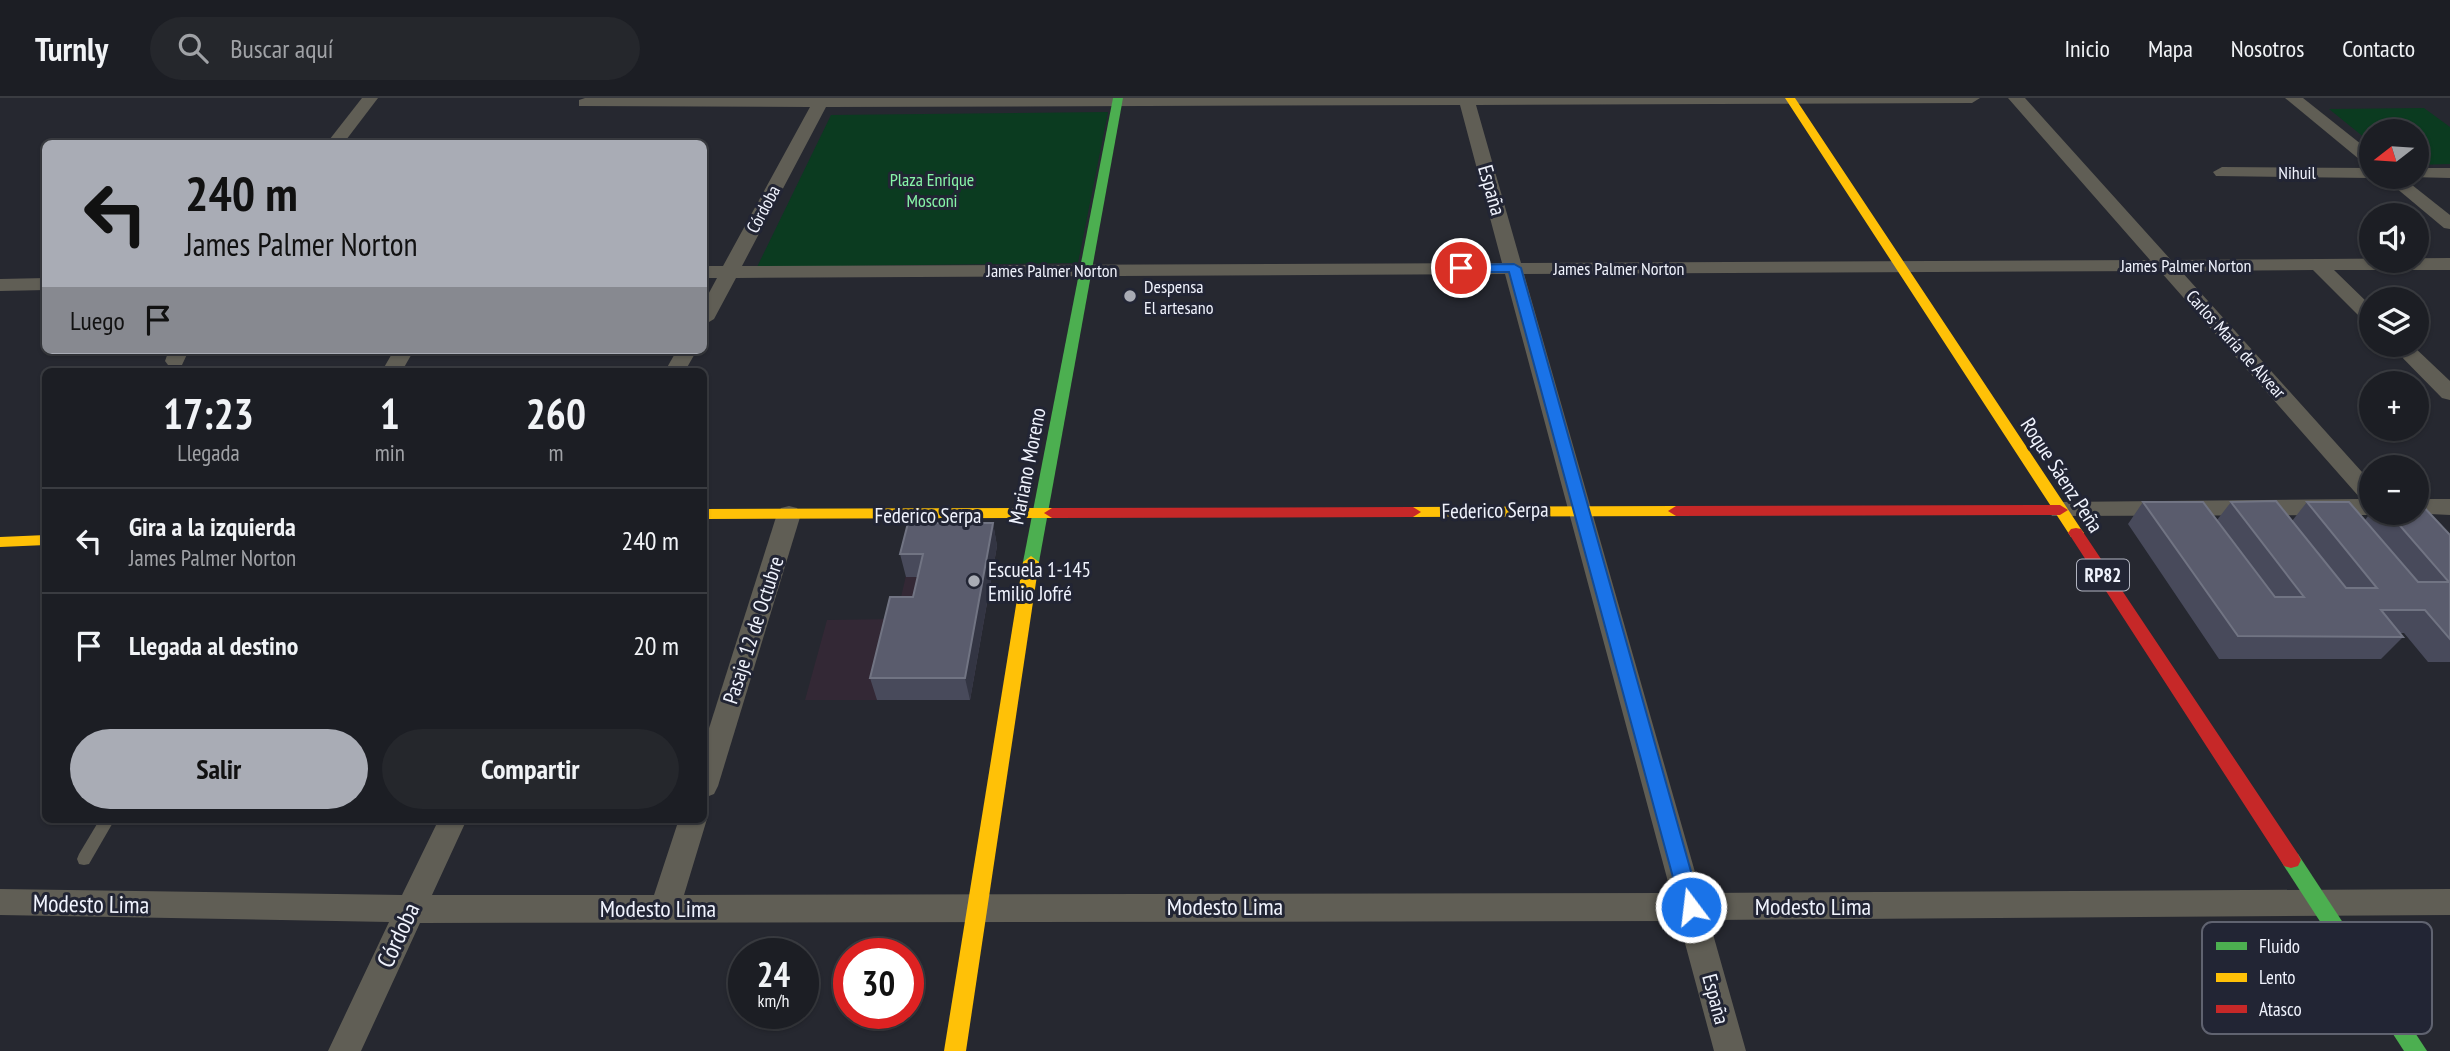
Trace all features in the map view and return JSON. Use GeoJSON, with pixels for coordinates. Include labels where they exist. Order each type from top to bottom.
{"type":"FeatureCollection","features":[{"type":"Feature","properties":{"kind":"street"},"geometry":{"type":"LineString","coordinates":[[337,140],[370,98]]}},
{"type":"Feature","properties":{"kind":"street","name":"Roque Sáenz Peña"},"geometry":{"type":"LineString","coordinates":[[1790,98],[2331,922]]}},
{"type":"Feature","properties":{"kind":"street"},"geometry":{"type":"LineString","coordinates":[[585,103],[1972,98]]}},
{"type":"Feature","properties":{"kind":"street","name":"Carlos María de Alvear"},"geometry":{"type":"LineString","coordinates":[[2016,98],[2359,483]]}},
{"type":"Feature","properties":{"kind":"street"},"geometry":{"type":"LineString","coordinates":[[2293,98],[2359,150]]}},
{"type":"Feature","properties":{"kind":"street","name":"España"},"geometry":{"type":"LineString","coordinates":[[1466,99],[1730,1051]]}},
{"type":"Feature","properties":{"kind":"street","name":"Mariano Moreno"},"geometry":{"type":"LineString","coordinates":[[955,1051],[975,906],[1038,515],[1118,100]]}},
{"type":"Feature","properties":{"kind":"street","name":"Córdoba"},"geometry":{"type":"LineString","coordinates":[[707,314],[821,101]]}},
{"type":"Feature","properties":{"kind":"street","name":"Nihuil"},"geometry":{"type":"LineString","coordinates":[[2222,172],[2359,173]]}},
{"type":"Feature","properties":{"kind":"street"},"geometry":{"type":"LineString","coordinates":[[2429,173],[2450,173]]}},
{"type":"Feature","properties":{"kind":"street"},"geometry":{"type":"LineString","coordinates":[[2407,189],[2450,224]]}},
{"type":"Feature","properties":{"kind":"street"},"geometry":{"type":"LineString","coordinates":[[2317,264],[2359,305]]}},
{"type":"Feature","properties":{"kind":"street","name":"James Palmer Norton"},"geometry":{"type":"LineString","coordinates":[[707,272],[2450,264]]}},
{"type":"Feature","properties":{"kind":"street"},"geometry":{"type":"LineString","coordinates":[[0,285],[42,284]]}},
{"type":"Feature","properties":{"kind":"street"},"geometry":{"type":"LineString","coordinates":[[2412,357],[2450,393]]}},
{"type":"Feature","properties":{"kind":"street"},"geometry":{"type":"LineString","coordinates":[[2429,507],[2450,506]]}},
{"type":"Feature","properties":{"kind":"street","name":"Federico Serpa"},"geometry":{"type":"LineString","coordinates":[[707,514],[1038,515],[1581,509],[2060,510],[2359,507]]}},
{"type":"Feature","properties":{"kind":"street","name":"Pasaje 12 de Octubre"},"geometry":{"type":"LineString","coordinates":[[707,776],[789,514]]}},
{"type":"Feature","properties":{"kind":"street"},"geometry":{"type":"LineString","coordinates":[[0,542],[42,540]]}},
{"type":"Feature","properties":{"kind":"street","name":"Córdoba"},"geometry":{"type":"LineString","coordinates":[[344,1051],[451,823]]}},
{"type":"Feature","properties":{"kind":"street"},"geometry":{"type":"LineString","coordinates":[[665,908],[692,823]]}},
{"type":"Feature","properties":{"kind":"street","name":"Modesto Lima"},"geometry":{"type":"LineString","coordinates":[[0,902],[410,909],[975,906],[1691,907],[2450,902]]}},
{"type":"Feature","properties":{"kind":"street","name":"Roque Sáenz Peña"},"geometry":{"type":"LineString","coordinates":[[2405,1034],[2416,1051]]}},
{"type":"Feature","properties":{"kind":"lane"},"geometry":{"type":"LineString","coordinates":[[83,859],[106,823]]}},
{"type":"Feature","properties":{"kind":"shaded area"},"geometry":{"type":"Polygon","coordinates":[[[913,545],[997,546],[970,700],[805,700],[827,620],[896,619],[913,545]]]}},
{"type":"Feature","properties":{"kind":"green space"},"geometry":{"type":"Polygon","coordinates":[[[2424,108],[2450,127],[2450,164],[2429,165],[2429,119],[2359,119],[2359,133],[2329,109],[2424,108]]]}},
{"type":"Feature","properties":{"kind":"green space","name":"Plaza Enrique Mosconi"},"geometry":{"type":"Polygon","coordinates":[[[1108,112],[1078,263],[757,267],[831,115],[1108,112]]]}},
{"type":"Feature","properties":{"kind":"building"},"geometry":{"type":"Polygon","coordinates":[[[2276,501],[2346,588],[2377,588],[2307,502],[2349,502],[2359,514],[2359,525],[2369,525],[2418,582],[2449,582],[2399,525],[2429,525],[2429,513],[2450,535],[2450,639],[2425,610],[2381,610],[2403,637],[2238,636],[2143,502],[2203,502],[2275,597],[2304,597],[2231,502],[2276,501]]]}},
{"type":"Feature","properties":{"kind":"building"},"geometry":{"type":"Polygon","coordinates":[[[908,523],[993,523],[965,678],[870,678],[890,597],[913,597],[923,554],[900,554],[908,523]]]}},
{"type":"Feature","properties":{"kind":"traffic: fast"},"geometry":{"type":"LineString","coordinates":[[1031,562],[1118,98]]}},
{"type":"Feature","properties":{"kind":"traffic: fast"},"geometry":{"type":"LineString","coordinates":[[2291,860],[2332,922]]}},
{"type":"Feature","properties":{"kind":"traffic: fast"},"geometry":{"type":"LineString","coordinates":[[2405,1034],[2416,1051]]}},
{"type":"Feature","properties":{"kind":"traffic: slow"},"geometry":{"type":"LineString","coordinates":[[1790,98],[2076,533]]}},
{"type":"Feature","properties":{"kind":"traffic: slow"},"geometry":{"type":"LineString","coordinates":[[1413,512],[1676,511]]}},
{"type":"Feature","properties":{"kind":"traffic: slow"},"geometry":{"type":"LineString","coordinates":[[707,514],[1052,513]]}},
{"type":"Feature","properties":{"kind":"traffic: slow"},"geometry":{"type":"LineString","coordinates":[[0,542],[42,540]]}},
{"type":"Feature","properties":{"kind":"traffic: slow"},"geometry":{"type":"LineString","coordinates":[[955,1051],[1031,562]]}},
{"type":"Feature","properties":{"kind":"traffic: jam"},"geometry":{"type":"LineString","coordinates":[[1676,511],[2060,510]]}},
{"type":"Feature","properties":{"kind":"traffic: jam"},"geometry":{"type":"LineString","coordinates":[[1052,513],[1413,512]]}},
{"type":"Feature","properties":{"kind":"traffic: jam"},"geometry":{"type":"LineString","coordinates":[[2076,533],[2291,860]]}},
{"type":"Feature","properties":{"kind":"place","name":"Despensa El artesano"},"geometry":{"type":"Point","coordinates":[1130,296]}},
{"type":"Feature","properties":{"kind":"place","name":"Escuela 1-145 Emilio Jofré"},"geometry":{"type":"Point","coordinates":[974,581]}},
{"type":"Feature","properties":{"kind":"route"},"geometry":{"type":"LineString","coordinates":[[1461,268],[1514,268],[1691,907]]}}]}
